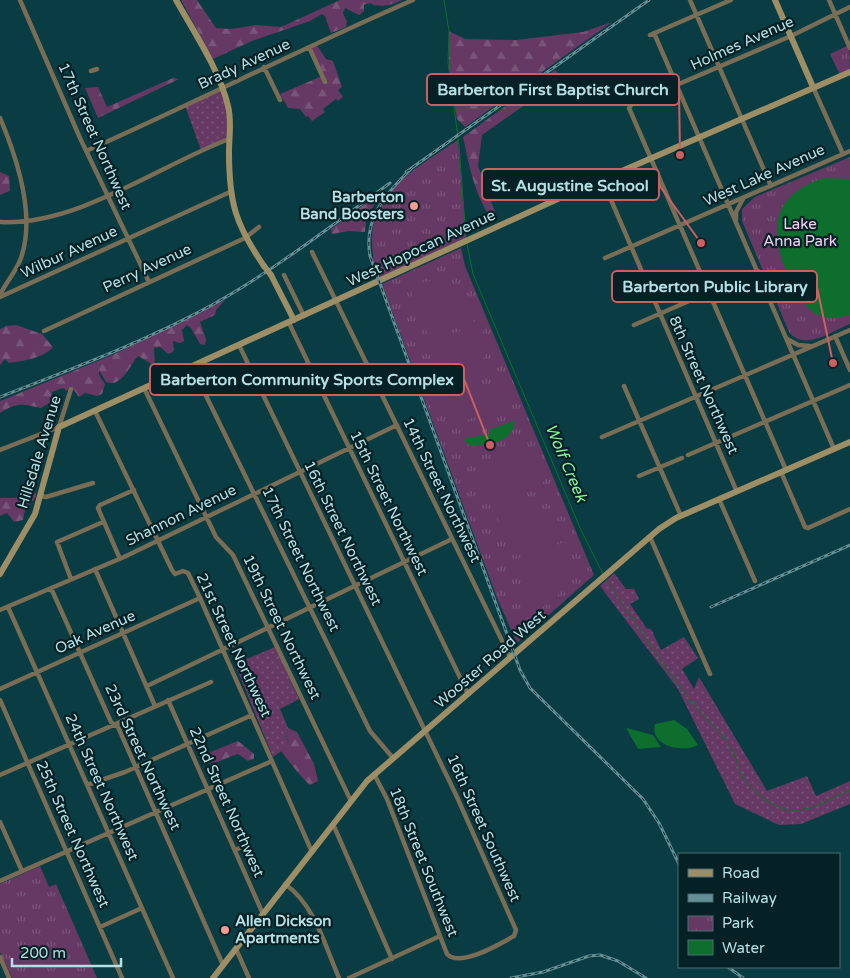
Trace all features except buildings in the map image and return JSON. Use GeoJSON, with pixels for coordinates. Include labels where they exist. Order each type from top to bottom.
{"type":"FeatureCollection","features":[{"type":"Feature","properties":{"kind":"street","name":"17th Street Northwest"},"geometry":{"type":"LineString","coordinates":[[20,0],[86,151],[149,282]]}},
{"type":"Feature","properties":{"kind":"street","name":"15th Street Northwest"},"geometry":{"type":"LineString","coordinates":[[176,0],[222,88],[229,114],[230,192],[244,238],[271,275],[349,448],[468,694]]}},
{"type":"Feature","properties":{"kind":"street","name":"Brady Avenue"},"geometry":{"type":"LineString","coordinates":[[86,151],[412,0]]}},
{"type":"Feature","properties":{"kind":"street"},"geometry":{"type":"LineString","coordinates":[[690,0],[770,186]]}},
{"type":"Feature","properties":{"kind":"street"},"geometry":{"type":"LineString","coordinates":[[731,0],[652,34],[700,137],[834,449]]}},
{"type":"Feature","properties":{"kind":"street"},"geometry":{"type":"LineString","coordinates":[[775,0],[843,154]]}},
{"type":"Feature","properties":{"kind":"street"},"geometry":{"type":"LineString","coordinates":[[829,0],[850,48]]}},
{"type":"Feature","properties":{"kind":"street","name":"Holmes Avenue"},"geometry":{"type":"LineString","coordinates":[[650,158],[629,110],[630,106],[791,36],[850,8]]}},
{"type":"Feature","properties":{"kind":"street"},"geometry":{"type":"LineString","coordinates":[[309,47],[325,82]]}},
{"type":"Feature","properties":{"kind":"street"},"geometry":{"type":"LineString","coordinates":[[264,67],[280,100]]}},
{"type":"Feature","properties":{"kind":"street"},"geometry":{"type":"LineString","coordinates":[[91,71],[97,69]]}},
{"type":"Feature","properties":{"kind":"street","name":"West Hopocan Avenue"},"geometry":{"type":"LineString","coordinates":[[59,427],[602,179],[850,72]]}},
{"type":"Feature","properties":{"kind":"street"},"geometry":{"type":"LineString","coordinates":[[0,118],[18,167],[26,222],[21,257],[0,296]]}},
{"type":"Feature","properties":{"kind":"street"},"geometry":{"type":"LineString","coordinates":[[0,222],[26,222],[78,208],[229,139]]}},
{"type":"Feature","properties":{"kind":"street","name":"West Lake Avenue"},"geometry":{"type":"LineString","coordinates":[[605,258],[850,151]]}},
{"type":"Feature","properties":{"kind":"street"},"geometry":{"type":"LineString","coordinates":[[650,158],[764,422],[805,526],[808,528],[850,509]]}},
{"type":"Feature","properties":{"kind":"street","name":"8th Street Northwest"},"geometry":{"type":"LineString","coordinates":[[602,179],[736,492]]}},
{"type":"Feature","properties":{"kind":"street","name":"Wilbur Avenue"},"geometry":{"type":"LineString","coordinates":[[0,296],[230,192]]}},
{"type":"Feature","properties":{"kind":"street"},"geometry":{"type":"LineString","coordinates":[[736,221],[736,212],[743,198]]}},
{"type":"Feature","properties":{"kind":"street","name":"Perry Avenue"},"geometry":{"type":"LineString","coordinates":[[44,331],[244,238],[259,228]]}},
{"type":"Feature","properties":{"kind":"street","name":"14th Street Northwest"},"geometry":{"type":"LineString","coordinates":[[312,252],[510,657]]}},
{"type":"Feature","properties":{"kind":"street"},"geometry":{"type":"LineString","coordinates":[[634,325],[758,271]]}},
{"type":"Feature","properties":{"kind":"street"},"geometry":{"type":"LineString","coordinates":[[284,275],[304,316]]}},
{"type":"Feature","properties":{"kind":"street"},"geometry":{"type":"LineString","coordinates":[[602,437],[850,330]]}},
{"type":"Feature","properties":{"kind":"street"},"geometry":{"type":"LineString","coordinates":[[835,336],[850,370]]}},
{"type":"Feature","properties":{"kind":"street"},"geometry":{"type":"LineString","coordinates":[[787,338],[798,345],[812,347]]}},
{"type":"Feature","properties":{"kind":"street","name":"16th Street Northwest"},"geometry":{"type":"LineString","coordinates":[[239,345],[425,731]]}},
{"type":"Feature","properties":{"kind":"street","name":"17th Street Northwest"},"geometry":{"type":"LineString","coordinates":[[192,366],[370,731],[393,758]]}},
{"type":"Feature","properties":{"kind":"street"},"geometry":{"type":"LineString","coordinates":[[688,455],[850,385]]}},
{"type":"Feature","properties":{"kind":"street"},"geometry":{"type":"LineString","coordinates":[[624,386],[681,516]]}},
{"type":"Feature","properties":{"kind":"street","name":"19th Street Northwest"},"geometry":{"type":"LineString","coordinates":[[144,388],[217,540],[233,555],[351,801]]}},
{"type":"Feature","properties":{"kind":"street","name":"Hillsdale Avenue"},"geometry":{"type":"LineString","coordinates":[[0,574],[35,514],[71,389]]}},
{"type":"Feature","properties":{"kind":"street","name":"21st Street Northwest"},"geometry":{"type":"LineString","coordinates":[[95,411],[174,573],[183,571],[188,573],[224,649],[312,852]]}},
{"type":"Feature","properties":{"kind":"street","name":"Shannon Avenue"},"geometry":{"type":"LineString","coordinates":[[0,610],[120,558],[397,425]]}},
{"type":"Feature","properties":{"kind":"street"},"geometry":{"type":"LineString","coordinates":[[0,450],[59,427]]}},
{"type":"Feature","properties":{"kind":"street","name":"Wooster Road West"},"geometry":{"type":"LineString","coordinates":[[213,978],[285,884],[374,774],[666,523],[850,442]]}},
{"type":"Feature","properties":{"kind":"street"},"geometry":{"type":"LineString","coordinates":[[639,476],[682,458]]}},
{"type":"Feature","properties":{"kind":"street"},"geometry":{"type":"LineString","coordinates":[[41,496],[46,497],[93,484]]}},
{"type":"Feature","properties":{"kind":"street"},"geometry":{"type":"LineString","coordinates":[[120,558],[99,513],[100,505],[134,490]]}},
{"type":"Feature","properties":{"kind":"street"},"geometry":{"type":"LineString","coordinates":[[719,499],[756,581]]}},
{"type":"Feature","properties":{"kind":"street"},"geometry":{"type":"LineString","coordinates":[[71,579],[57,542],[103,522]]}},
{"type":"Feature","properties":{"kind":"street"},"geometry":{"type":"LineString","coordinates":[[650,537],[710,674]]}},
{"type":"Feature","properties":{"kind":"street"},"geometry":{"type":"LineString","coordinates":[[147,686],[452,539]]}},
{"type":"Feature","properties":{"kind":"street"},"geometry":{"type":"LineString","coordinates":[[95,569],[155,706]]}},
{"type":"Feature","properties":{"kind":"street","name":"23rd Street Northwest"},"geometry":{"type":"LineString","coordinates":[[51,588],[111,722],[118,728],[136,767],[223,965]]}},
{"type":"Feature","properties":{"kind":"street","name":"Oak Avenue"},"geometry":{"type":"LineString","coordinates":[[0,689],[200,598]]}},
{"type":"Feature","properties":{"kind":"street","name":"24th Street Northwest"},"geometry":{"type":"LineString","coordinates":[[8,607],[173,978]]}},
{"type":"Feature","properties":{"kind":"street"},"geometry":{"type":"LineString","coordinates":[[0,775],[210,682]]}},
{"type":"Feature","properties":{"kind":"street","name":"25th Street Northwest"},"geometry":{"type":"LineString","coordinates":[[0,700],[122,978]]}},
{"type":"Feature","properties":{"kind":"street","name":"22nd Street Northwest"},"geometry":{"type":"LineString","coordinates":[[168,700],[263,914]]}},
{"type":"Feature","properties":{"kind":"street"},"geometry":{"type":"LineString","coordinates":[[88,785],[136,767],[252,715]]}},
{"type":"Feature","properties":{"kind":"street","name":"16th Street Southwest"},"geometry":{"type":"LineString","coordinates":[[425,731],[516,930],[514,936],[466,959],[452,959]]}},
{"type":"Feature","properties":{"kind":"street"},"geometry":{"type":"LineString","coordinates":[[0,881],[272,760]]}},
{"type":"Feature","properties":{"kind":"street","name":"18th Street Southwest"},"geometry":{"type":"LineString","coordinates":[[374,774],[387,799],[447,954],[452,959]]}},
{"type":"Feature","properties":{"kind":"street"},"geometry":{"type":"LineString","coordinates":[[0,822],[22,871]]}},
{"type":"Feature","properties":{"kind":"street"},"geometry":{"type":"LineString","coordinates":[[333,824],[392,959]]}},
{"type":"Feature","properties":{"kind":"street"},"geometry":{"type":"LineString","coordinates":[[235,850],[245,846]]}},
{"type":"Feature","properties":{"kind":"street"},"geometry":{"type":"LineString","coordinates":[[285,884],[299,896],[308,908],[339,978]]}},
{"type":"Feature","properties":{"kind":"street"},"geometry":{"type":"LineString","coordinates":[[100,927],[142,908]]}},
{"type":"Feature","properties":{"kind":"street"},"geometry":{"type":"LineString","coordinates":[[349,978],[440,936]]}},
{"type":"Feature","properties":{"kind":"street"},"geometry":{"type":"LineString","coordinates":[[236,949],[249,978]]}},
{"type":"Feature","properties":{"kind":"street"},"geometry":{"type":"LineString","coordinates":[[0,957],[2,969],[9,978]]}},
{"type":"Feature","properties":{"kind":"green space"},"geometry":{"type":"Polygon","coordinates":[[[181,0],[197,0],[216,28],[231,29],[256,25],[281,27],[340,0],[402,0],[386,5],[378,6],[370,3],[364,5],[364,11],[359,15],[345,8],[343,13],[347,22],[346,27],[331,33],[325,16],[322,14],[310,21],[252,41],[213,59],[181,0]]]}},
{"type":"Feature","properties":{"kind":"green space"},"geometry":{"type":"Polygon","coordinates":[[[612,22],[465,127],[457,119],[449,76],[449,31],[465,39],[516,40],[583,32],[612,22]]]}},
{"type":"Feature","properties":{"kind":"green space"},"geometry":{"type":"Polygon","coordinates":[[[316,44],[326,59],[333,61],[342,87],[338,90],[343,97],[338,101],[336,99],[323,109],[325,112],[312,121],[300,109],[288,108],[280,94],[322,76],[309,47],[316,44]]]}},
{"type":"Feature","properties":{"kind":"green space"},"geometry":{"type":"Polygon","coordinates":[[[849,45],[850,71],[840,75],[830,54],[849,45]]]}},
{"type":"Feature","properties":{"kind":"green space"},"geometry":{"type":"Polygon","coordinates":[[[555,70],[561,76],[559,81],[482,135],[478,166],[497,217],[490,217],[476,189],[463,137],[555,70]]]}},
{"type":"Feature","properties":{"kind":"green space"},"geometry":{"type":"Polygon","coordinates":[[[173,78],[179,79],[98,118],[85,88],[98,87],[107,107],[173,78]]]}},
{"type":"Feature","properties":{"kind":"green space"},"geometry":{"type":"Polygon","coordinates":[[[221,89],[227,107],[229,138],[201,150],[185,106],[221,89]]]}},
{"type":"Feature","properties":{"kind":"green space"},"geometry":{"type":"Polygon","coordinates":[[[458,140],[466,238],[378,278],[373,251],[373,229],[378,210],[388,194],[402,180],[419,166],[458,140]]]}},
{"type":"Feature","properties":{"kind":"green space","name":"Lake Anna Park"},"geometry":{"type":"Polygon","coordinates":[[[850,157],[850,324],[818,338],[802,340],[795,338],[789,332],[742,221],[742,209],[755,197],[850,157]]]}},
{"type":"Feature","properties":{"kind":"green space"},"geometry":{"type":"Polygon","coordinates":[[[0,172],[9,176],[10,191],[0,195],[0,172]]]}},
{"type":"Feature","properties":{"kind":"green space"},"geometry":{"type":"Polygon","coordinates":[[[373,198],[376,201],[366,221],[365,232],[349,231],[332,234],[331,229],[373,198]]]}},
{"type":"Feature","properties":{"kind":"green space"},"geometry":{"type":"Polygon","coordinates":[[[461,248],[465,266],[594,575],[517,643],[497,598],[382,284],[461,248]]]}},
{"type":"Feature","properties":{"kind":"green space"},"geometry":{"type":"Polygon","coordinates":[[[429,281],[446,285],[460,292],[471,303],[480,318],[431,337],[428,335],[409,286],[429,281]]]}},
{"type":"Feature","properties":{"kind":"green space"},"geometry":{"type":"Polygon","coordinates":[[[225,300],[216,310],[215,315],[200,322],[206,339],[205,345],[200,344],[191,328],[187,325],[182,330],[184,341],[180,343],[173,341],[174,351],[168,354],[160,347],[154,348],[155,366],[138,356],[125,375],[112,383],[106,382],[99,370],[99,375],[105,384],[102,394],[97,396],[85,393],[79,397],[71,386],[67,391],[63,388],[52,392],[51,402],[41,408],[20,405],[0,413],[0,401],[110,356],[225,300]]]}},
{"type":"Feature","properties":{"kind":"green space"},"geometry":{"type":"Polygon","coordinates":[[[481,323],[485,346],[481,366],[469,381],[449,393],[431,345],[433,341],[481,323]]]}},
{"type":"Feature","properties":{"kind":"green space"},"geometry":{"type":"Polygon","coordinates":[[[16,325],[42,334],[53,347],[44,354],[27,360],[9,363],[5,359],[0,365],[0,329],[16,325]]]}},
{"type":"Feature","properties":{"kind":"green space"},"geometry":{"type":"Polygon","coordinates":[[[504,379],[513,404],[457,423],[448,400],[504,379]]]}},
{"type":"Feature","properties":{"kind":"green space"},"geometry":{"type":"Polygon","coordinates":[[[532,448],[544,482],[488,502],[476,468],[532,448]]]}},
{"type":"Feature","properties":{"kind":"green space"},"geometry":{"type":"Polygon","coordinates":[[[29,492],[36,493],[36,497],[25,510],[23,520],[14,522],[7,513],[0,516],[0,498],[15,498],[29,492]]]}},
{"type":"Feature","properties":{"kind":"green space"},"geometry":{"type":"Polygon","coordinates":[[[511,500],[529,503],[544,510],[555,521],[564,537],[515,556],[510,552],[493,505],[511,500]]]}},
{"type":"Feature","properties":{"kind":"green space"},"geometry":{"type":"Polygon","coordinates":[[[565,542],[570,565],[566,584],[553,600],[533,612],[515,564],[517,559],[565,542]]]}},
{"type":"Feature","properties":{"kind":"green space"},"geometry":{"type":"Polygon","coordinates":[[[614,573],[626,589],[634,589],[639,599],[630,604],[647,629],[651,629],[661,650],[684,637],[698,658],[682,669],[694,689],[699,677],[767,791],[807,776],[816,796],[850,781],[850,804],[801,824],[779,825],[735,804],[678,689],[600,586],[614,573]]]}},
{"type":"Feature","properties":{"kind":"green space"},"geometry":{"type":"Polygon","coordinates":[[[275,647],[299,699],[280,709],[288,728],[286,736],[290,745],[273,757],[235,664],[275,647]]]}},
{"type":"Feature","properties":{"kind":"green space"},"geometry":{"type":"Polygon","coordinates":[[[288,728],[297,732],[314,764],[318,781],[310,785],[281,751],[290,745],[286,735],[288,728]]]}},
{"type":"Feature","properties":{"kind":"green space"},"geometry":{"type":"Polygon","coordinates":[[[238,741],[254,754],[254,759],[248,761],[238,754],[211,763],[202,762],[201,758],[203,755],[238,741]]]}},
{"type":"Feature","properties":{"kind":"green space"},"geometry":{"type":"Polygon","coordinates":[[[40,866],[49,887],[56,884],[97,978],[12,978],[0,952],[0,884],[40,866]]]}},
{"type":"Feature","properties":{"kind":"water"},"geometry":{"type":"Polygon","coordinates":[[[824,178],[850,179],[850,315],[835,318],[827,318],[814,313],[801,300],[789,278],[778,246],[777,231],[779,217],[784,205],[793,194],[806,185],[824,178]]]}},
{"type":"Feature","properties":{"kind":"water"},"geometry":{"type":"Polygon","coordinates":[[[513,421],[515,422],[513,429],[509,435],[498,442],[470,446],[463,439],[489,434],[489,430],[513,421]]]}},
{"type":"Feature","properties":{"kind":"water"},"geometry":{"type":"Polygon","coordinates":[[[674,720],[687,729],[698,745],[677,748],[662,743],[657,738],[655,724],[674,720]]]}},
{"type":"Feature","properties":{"kind":"water"},"geometry":{"type":"Polygon","coordinates":[[[626,728],[653,735],[661,747],[638,749],[626,728]]]}},
{"type":"Feature","properties":{"kind":"waterway","name":"Wolf Creek"},"geometry":{"type":"LineString","coordinates":[[444,0],[449,31],[448,63],[459,145],[466,238]]}},
{"type":"Feature","properties":{"kind":"waterway","name":"Wolf Creek"},"geometry":{"type":"LineString","coordinates":[[467,244],[473,274],[581,530],[603,574]]}},
{"type":"Feature","properties":{"kind":"waterway","name":"Wolf Creek"},"geometry":{"type":"LineString","coordinates":[[605,578],[688,697],[728,743],[743,778],[756,792],[777,806],[790,810],[799,810],[825,802],[850,790]]}},
{"type":"Feature","properties":{"kind":"railway"},"geometry":{"type":"LineString","coordinates":[[406,172],[649,0]]}},
{"type":"Feature","properties":{"kind":"railway"},"geometry":{"type":"LineString","coordinates":[[412,168],[386,196],[379,207],[370,230],[370,256],[520,670],[530,688],[643,799],[659,823],[678,862]]}},
{"type":"Feature","properties":{"kind":"railway"},"geometry":{"type":"LineString","coordinates":[[0,397],[134,343],[212,305],[281,262],[390,183]]}},
{"type":"Feature","properties":{"kind":"railway"},"geometry":{"type":"LineString","coordinates":[[711,607],[850,545]]}},
{"type":"Feature","properties":{"kind":"railway"},"geometry":{"type":"LineString","coordinates":[[511,978],[543,972],[589,956],[600,955],[618,961],[646,978]]}},
{"type":"Feature","properties":{"kind":"railway"},"geometry":{"type":"LineString","coordinates":[[729,968],[743,978]]}},
{"type":"Feature","properties":{"kind":"place","name":"Barberton First Baptist Church"},"geometry":{"type":"Point","coordinates":[680,155]}},
{"type":"Feature","properties":{"kind":"place","name":"Barberton Band Boosters"},"geometry":{"type":"Point","coordinates":[414,206]}},
{"type":"Feature","properties":{"kind":"place","name":"St. Augustine School"},"geometry":{"type":"Point","coordinates":[701,243]}},
{"type":"Feature","properties":{"kind":"place","name":"Barberton Public Library"},"geometry":{"type":"Point","coordinates":[833,363]}},
{"type":"Feature","properties":{"kind":"place","name":"Barberton Community Sports Complex"},"geometry":{"type":"Point","coordinates":[490,445]}},
{"type":"Feature","properties":{"kind":"place","name":"Allen Dickson Apartments"},"geometry":{"type":"Point","coordinates":[225,930]}}]}
